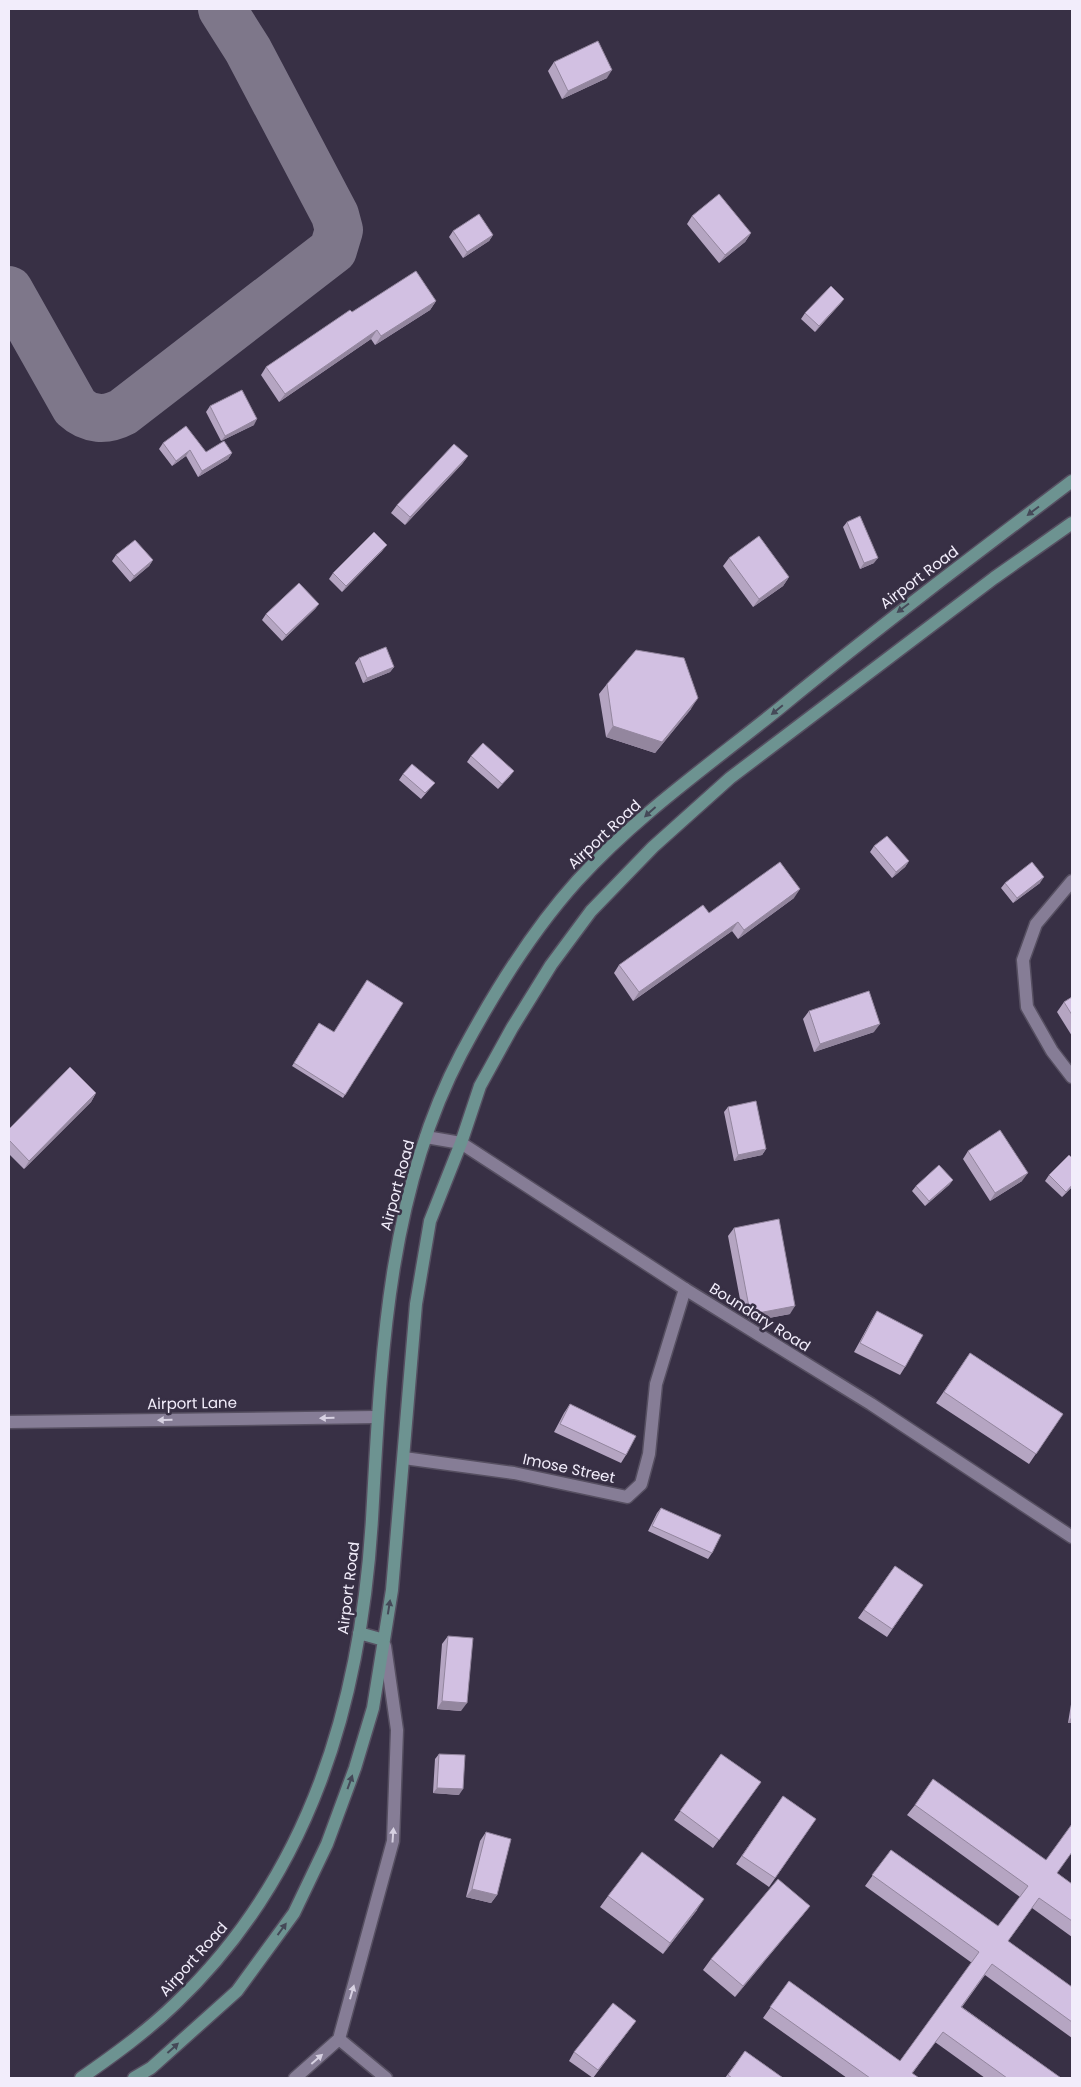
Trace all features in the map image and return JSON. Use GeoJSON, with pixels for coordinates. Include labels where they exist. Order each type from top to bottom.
{"type":"FeatureCollection","features":[{"type":"Feature","properties":{"kind":"main road","name":"Airport Road"},"geometry":{"type":"LineString","coordinates":[[81,2078],[134,2040],[177,2003],[242,1930],[290,1851],[322,1783],[341,1723],[359,1633],[372,1524],[376,1417],[396,1251],[411,1183],[436,1109],[460,1056],[492,1000],[531,939],[582,876],[679,786],[891,618],[1072,482]]}},
{"type":"Feature","properties":{"kind":"main road"},"geometry":{"type":"LineString","coordinates":[[134,2078],[151,2068],[237,1991],[294,1914],[327,1844],[355,1768],[373,1708],[392,1590],[416,1304],[430,1221],[461,1143],[480,1086],[512,1028],[551,965],[591,911],[653,847],[730,778],[986,584],[1072,523]]}},
{"type":"Feature","properties":{"kind":"main road"},"geometry":{"type":"LineString","coordinates":[[359,1633],[384,1640]]}},
{"type":"Feature","properties":{"kind":"street"},"geometry":{"type":"LineString","coordinates":[[1072,880],[1036,924],[1023,960],[1027,1007],[1052,1051],[1072,1077]]}},
{"type":"Feature","properties":{"kind":"street","name":"Boundary Road"},"geometry":{"type":"LineString","coordinates":[[426,1137],[461,1143],[684,1288],[871,1404],[1072,1537]]}},
{"type":"Feature","properties":{"kind":"street","name":"Imose Street"},"geometry":{"type":"LineString","coordinates":[[404,1458],[514,1473],[627,1497],[641,1484],[649,1454],[656,1384],[684,1288]]}},
{"type":"Feature","properties":{"kind":"street","name":"Airport Lane"},"geometry":{"type":"LineString","coordinates":[[9,1422],[376,1417]]}},
{"type":"Feature","properties":{"kind":"street"},"geometry":{"type":"LineString","coordinates":[[295,2078],[339,2039],[393,1841],[396,1730],[384,1640]]}},
{"type":"Feature","properties":{"kind":"street"},"geometry":{"type":"LineString","coordinates":[[339,2039],[386,2078]]}},
{"type":"Feature","properties":{"kind":"building"},"geometry":{"type":"Polygon","coordinates":[[[598,41],[612,70],[568,91],[554,62],[598,41]]]}},
{"type":"Feature","properties":{"kind":"building"},"geometry":{"type":"Polygon","coordinates":[[[719,194],[751,233],[725,255],[692,216],[719,194]]]}},
{"type":"Feature","properties":{"kind":"building"},"geometry":{"type":"Polygon","coordinates":[[[479,214],[493,235],[467,252],[453,231],[479,214]]]}},
{"type":"Feature","properties":{"kind":"building"},"geometry":{"type":"Polygon","coordinates":[[[416,271],[436,301],[381,336],[377,330],[285,394],[266,367],[350,310],[352,312],[416,271]]]}},
{"type":"Feature","properties":{"kind":"building"},"geometry":{"type":"Polygon","coordinates":[[[831,286],[844,299],[819,326],[805,313],[831,286]]]}},
{"type":"Feature","properties":{"kind":"building"},"geometry":{"type":"Polygon","coordinates":[[[242,390],[257,419],[225,436],[210,406],[242,390]]]}},
{"type":"Feature","properties":{"kind":"building"},"geometry":{"type":"Polygon","coordinates":[[[186,426],[206,452],[224,441],[232,453],[202,471],[190,450],[176,461],[163,443],[186,426]]]}},
{"type":"Feature","properties":{"kind":"building"},"geometry":{"type":"Polygon","coordinates":[[[454,444],[468,456],[410,517],[397,505],[454,444]]]}},
{"type":"Feature","properties":{"kind":"building"},"geometry":{"type":"Polygon","coordinates":[[[860,516],[878,558],[864,563],[847,522],[860,516]]]}},
{"type":"Feature","properties":{"kind":"building"},"geometry":{"type":"Polygon","coordinates":[[[374,532],[387,545],[346,586],[333,573],[374,532]]]}},
{"type":"Feature","properties":{"kind":"building"},"geometry":{"type":"Polygon","coordinates":[[[759,536],[789,577],[759,599],[729,558],[759,536]]]}},
{"type":"Feature","properties":{"kind":"building"},"geometry":{"type":"Polygon","coordinates":[[[135,540],[153,560],[134,576],[116,555],[135,540]]]}},
{"type":"Feature","properties":{"kind":"building"},"geometry":{"type":"Polygon","coordinates":[[[299,583],[319,604],[286,635],[266,614],[299,583]]]}},
{"type":"Feature","properties":{"kind":"building"},"geometry":{"type":"Polygon","coordinates":[[[386,647],[394,667],[367,678],[359,658],[386,647]]]}},
{"type":"Feature","properties":{"kind":"building"},"geometry":{"type":"Polygon","coordinates":[[[636,650],[684,658],[698,698],[662,742],[613,726],[607,684],[636,650]]]}},
{"type":"Feature","properties":{"kind":"building"},"geometry":{"type":"Polygon","coordinates":[[[483,743],[514,771],[502,784],[471,756],[483,743]]]}},
{"type":"Feature","properties":{"kind":"building"},"geometry":{"type":"Polygon","coordinates":[[[412,764],[435,783],[425,793],[403,774],[412,764]]]}},
{"type":"Feature","properties":{"kind":"building"},"geometry":{"type":"Polygon","coordinates":[[[887,836],[909,861],[896,872],[874,846],[887,836]]]}},
{"type":"Feature","properties":{"kind":"building"},"geometry":{"type":"Polygon","coordinates":[[[780,862],[800,889],[744,930],[738,922],[639,992],[619,965],[703,905],[709,913],[780,862]]]}},
{"type":"Feature","properties":{"kind":"building"},"geometry":{"type":"Polygon","coordinates":[[[1032,862],[1044,877],[1017,898],[1005,883],[1032,862]]]}},
{"type":"Feature","properties":{"kind":"building"},"geometry":{"type":"Polygon","coordinates":[[[367,980],[403,1003],[345,1095],[294,1063],[319,1023],[334,1032],[367,980]]]}},
{"type":"Feature","properties":{"kind":"building"},"geometry":{"type":"Polygon","coordinates":[[[869,991],[880,1024],[820,1044],[809,1011],[869,991]]]}},
{"type":"Feature","properties":{"kind":"building"},"geometry":{"type":"Polygon","coordinates":[[[1072,997],[1072,1015],[1064,1002],[1072,997]]]}},
{"type":"Feature","properties":{"kind":"building"},"geometry":{"type":"Polygon","coordinates":[[[70,1067],[96,1093],[29,1161],[9,1140],[9,1129],[70,1067]]]}},
{"type":"Feature","properties":{"kind":"building"},"geometry":{"type":"Polygon","coordinates":[[[756,1101],[766,1149],[738,1155],[728,1107],[756,1101]]]}},
{"type":"Feature","properties":{"kind":"building"},"geometry":{"type":"Polygon","coordinates":[[[1000,1130],[1028,1173],[995,1193],[968,1151],[1000,1130]]]}},
{"type":"Feature","properties":{"kind":"building"},"geometry":{"type":"Polygon","coordinates":[[[1069,1155],[1072,1158],[1072,1185],[1066,1192],[1049,1175],[1069,1155]]]}},
{"type":"Feature","properties":{"kind":"building"},"geometry":{"type":"Polygon","coordinates":[[[939,1165],[953,1180],[929,1201],[916,1186],[939,1165]]]}},
{"type":"Feature","properties":{"kind":"building"},"geometry":{"type":"Polygon","coordinates":[[[779,1219],[795,1306],[758,1313],[749,1307],[734,1228],[779,1219]]]}},
{"type":"Feature","properties":{"kind":"building"},"geometry":{"type":"Polygon","coordinates":[[[877,1311],[923,1335],[905,1367],[860,1343],[877,1311]]]}},
{"type":"Feature","properties":{"kind":"building"},"geometry":{"type":"Polygon","coordinates":[[[970,1353],[1063,1414],[1036,1454],[944,1392],[970,1353]]]}},
{"type":"Feature","properties":{"kind":"building"},"geometry":{"type":"Polygon","coordinates":[[[570,1404],[636,1436],[626,1455],[560,1424],[570,1404]]]}},
{"type":"Feature","properties":{"kind":"building"},"geometry":{"type":"Polygon","coordinates":[[[661,1508],[721,1535],[712,1553],[652,1526],[661,1508]]]}},
{"type":"Feature","properties":{"kind":"building"},"geometry":{"type":"Polygon","coordinates":[[[895,1566],[923,1585],[892,1629],[864,1610],[895,1566]]]}},
{"type":"Feature","properties":{"kind":"building"},"geometry":{"type":"Polygon","coordinates":[[[448,1636],[473,1638],[467,1703],[442,1701],[448,1636]]]}},
{"type":"Feature","properties":{"kind":"building"},"geometry":{"type":"Polygon","coordinates":[[[439,1754],[465,1755],[463,1789],[437,1788],[439,1754]]]}},
{"type":"Feature","properties":{"kind":"building"},"geometry":{"type":"Polygon","coordinates":[[[721,1754],[761,1782],[719,1840],[680,1811],[721,1754]]]}},
{"type":"Feature","properties":{"kind":"building"},"geometry":{"type":"Polygon","coordinates":[[[933,1779],[1046,1860],[1072,1824],[1072,1852],[1057,1873],[1072,1884],[1072,1921],[1039,1898],[1008,1941],[1072,1987],[1072,2022],[992,1964],[961,2007],[1061,2078],[1007,2078],[943,2032],[912,2073],[919,2078],[870,2078],[770,2007],[789,1981],[900,2061],[979,1952],[872,1875],[891,1850],[998,1926],[1028,1886],[915,1805],[933,1779]]]}},
{"type":"Feature","properties":{"kind":"building"},"geometry":{"type":"Polygon","coordinates":[[[783,1796],[816,1819],[775,1878],[742,1856],[783,1796]]]}},
{"type":"Feature","properties":{"kind":"building"},"geometry":{"type":"Polygon","coordinates":[[[486,1832],[511,1839],[497,1895],[472,1889],[486,1832]]]}},
{"type":"Feature","properties":{"kind":"building"},"geometry":{"type":"Polygon","coordinates":[[[642,1852],[704,1899],[670,1943],[608,1896],[642,1852]]]}},
{"type":"Feature","properties":{"kind":"building"},"geometry":{"type":"Polygon","coordinates":[[[778,1879],[810,1906],[743,1986],[711,1959],[778,1879]]]}},
{"type":"Feature","properties":{"kind":"building"},"geometry":{"type":"Polygon","coordinates":[[[613,2003],[636,2021],[598,2070],[574,2052],[613,2003]]]}},
{"type":"Feature","properties":{"kind":"building"},"geometry":{"type":"Polygon","coordinates":[[[745,2051],[783,2078],[732,2078],[728,2075],[745,2051]]]}},
{"type":"Feature","properties":{"kind":"taxiway"},"geometry":{"type":"LineString","coordinates":[[9,290],[75,407],[86,415],[104,418],[123,412],[333,250],[339,230],[335,215],[248,50],[222,9]]}}]}
